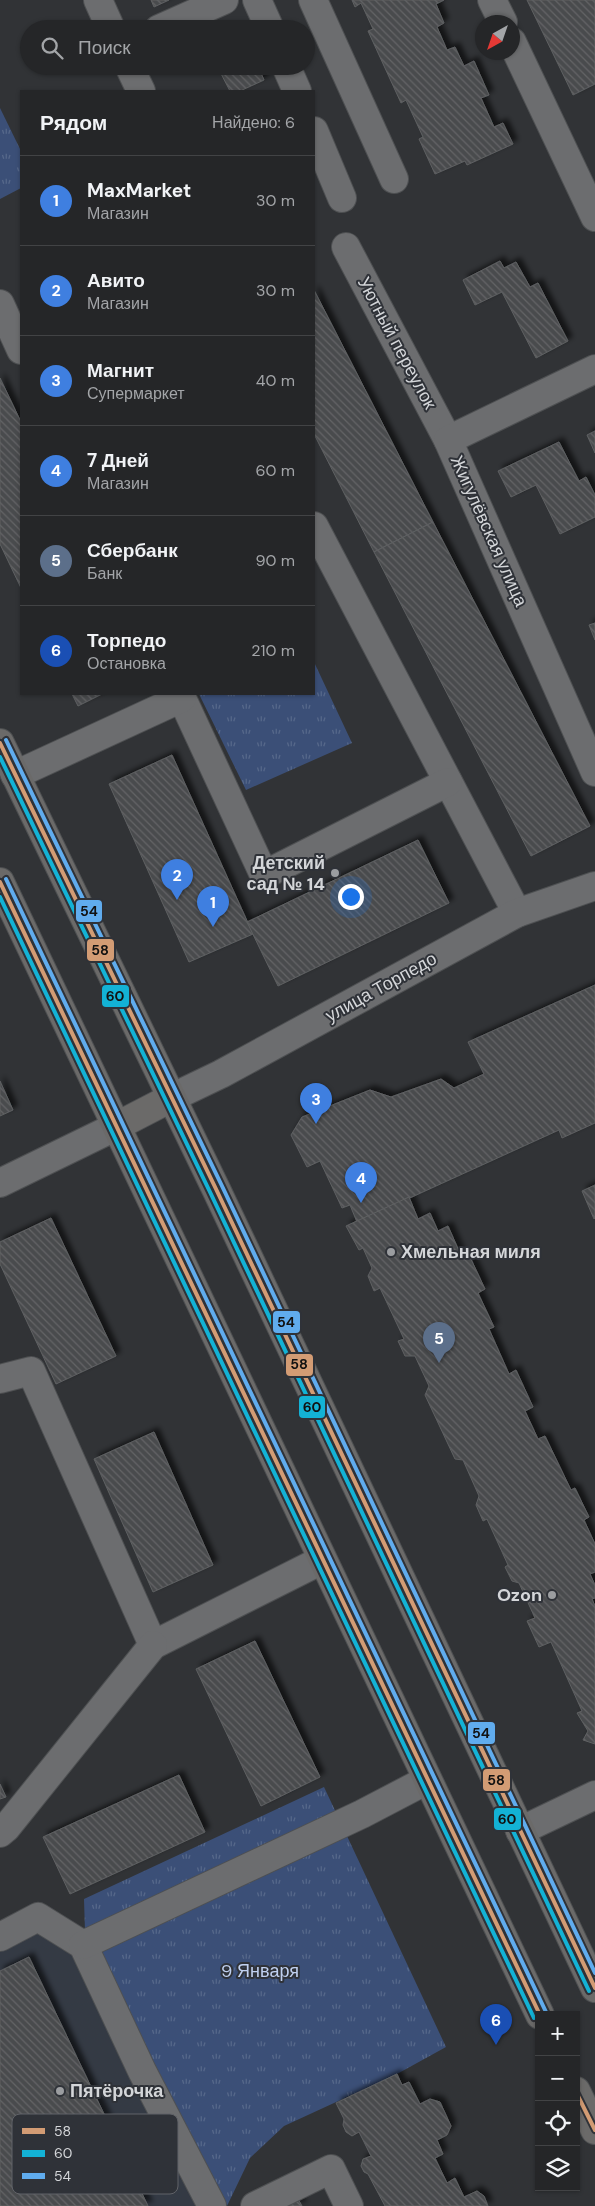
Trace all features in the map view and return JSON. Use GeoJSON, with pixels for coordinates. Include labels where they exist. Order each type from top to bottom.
{"type":"FeatureCollection","features":[{"type":"Feature","properties":{"kind":"main road"},"geometry":{"type":"LineString","coordinates":[[0,743],[220,1197],[595,1988]]}},
{"type":"Feature","properties":{"kind":"main road"},"geometry":{"type":"LineString","coordinates":[[1,888],[117,1126],[538,2011]]}},
{"type":"Feature","properties":{"kind":"main road"},"geometry":{"type":"LineString","coordinates":[[117,1126],[171,1098]]}},
{"type":"Feature","properties":{"kind":"main road"},"geometry":{"type":"LineString","coordinates":[[580,2099],[595,2130]]}},
{"type":"Feature","properties":{"kind":"street"},"geometry":{"type":"LineString","coordinates":[[98,0],[107,20]]}},
{"type":"Feature","properties":{"kind":"street"},"geometry":{"type":"LineString","coordinates":[[178,20],[224,0]]}},
{"type":"Feature","properties":{"kind":"street"},"geometry":{"type":"LineString","coordinates":[[258,0],[266,20]]}},
{"type":"Feature","properties":{"kind":"street"},"geometry":{"type":"LineString","coordinates":[[313,0],[394,179]]}},
{"type":"Feature","properties":{"kind":"street"},"geometry":{"type":"LineString","coordinates":[[492,0],[500,15]]}},
{"type":"Feature","properties":{"kind":"street"},"geometry":{"type":"LineString","coordinates":[[520,59],[595,217]]}},
{"type":"Feature","properties":{"kind":"street"},"geometry":{"type":"LineString","coordinates":[[134,75],[141,90]]}},
{"type":"Feature","properties":{"kind":"street"},"geometry":{"type":"LineString","coordinates":[[290,75],[297,90]]}},
{"type":"Feature","properties":{"kind":"street"},"geometry":{"type":"LineString","coordinates":[[315,133],[342,198]]}},
{"type":"Feature","properties":{"kind":"street","name":"Уютный переулок"},"geometry":{"type":"LineString","coordinates":[[346,247],[448,440]]}},
{"type":"Feature","properties":{"kind":"street"},"geometry":{"type":"LineString","coordinates":[[7,317],[20,348]]}},
{"type":"Feature","properties":{"kind":"street","name":"Жигулёвская улица"},"geometry":{"type":"LineString","coordinates":[[595,369],[448,440],[595,772]]}},
{"type":"Feature","properties":{"kind":"street"},"geometry":{"type":"LineString","coordinates":[[315,528],[517,913]]}},
{"type":"Feature","properties":{"kind":"street"},"geometry":{"type":"LineString","coordinates":[[16,775],[181,696],[264,875],[448,782]]}},
{"type":"Feature","properties":{"kind":"street","name":"улица Торпедо"},"geometry":{"type":"LineString","coordinates":[[171,1098],[221,1074],[517,913],[595,886]]}},
{"type":"Feature","properties":{"kind":"street"},"geometry":{"type":"LineString","coordinates":[[0,1183],[117,1126]]}},
{"type":"Feature","properties":{"kind":"street"},"geometry":{"type":"LineString","coordinates":[[0,1379],[31,1371],[153,1645]]}},
{"type":"Feature","properties":{"kind":"street"},"geometry":{"type":"LineString","coordinates":[[0,1833],[153,1645],[322,1560]]}},
{"type":"Feature","properties":{"kind":"street"},"geometry":{"type":"LineString","coordinates":[[83,1945],[362,1814],[427,1780]]}},
{"type":"Feature","properties":{"kind":"street"},"geometry":{"type":"LineString","coordinates":[[520,1831],[595,1795]]}},
{"type":"Feature","properties":{"kind":"street"},"geometry":{"type":"LineString","coordinates":[[0,1937],[38,1917],[83,1945],[164,2114]]}},
{"type":"Feature","properties":{"kind":"street"},"geometry":{"type":"LineString","coordinates":[[178,2140],[212,2206]]}},
{"type":"Feature","properties":{"kind":"street"},"geometry":{"type":"LineString","coordinates":[[254,2206],[331,2169],[349,2206]]}},
{"type":"Feature","properties":{"kind":"shaded area"},"geometry":{"type":"Polygon","coordinates":[[[0,1925],[85,1931],[227,2206],[0,2206],[0,1925]]]}},
{"type":"Feature","properties":{"kind":"green space"},"geometry":{"type":"Polygon","coordinates":[[[0,108],[20,149],[20,189],[0,199],[0,108]]]}},
{"type":"Feature","properties":{"kind":"green space"},"geometry":{"type":"Polygon","coordinates":[[[315,664],[352,743],[246,790],[199,695],[315,695],[315,664]]]}},
{"type":"Feature","properties":{"kind":"green space","name":"9 Января"},"geometry":{"type":"Polygon","coordinates":[[[324,1787],[446,2047],[397,2074],[284,2126],[250,2158],[227,2206],[85,1931],[84,1899],[324,1787]]]}},
{"type":"Feature","properties":{"kind":"building"},"geometry":{"type":"Polygon","coordinates":[[[151,0],[169,0],[154,7],[151,0]]]}},
{"type":"Feature","properties":{"kind":"building"},"geometry":{"type":"Polygon","coordinates":[[[352,0],[444,0],[436,4],[444,23],[437,27],[447,50],[455,47],[464,66],[474,61],[489,95],[481,98],[494,127],[503,123],[513,144],[467,165],[465,161],[435,174],[419,139],[423,137],[406,100],[401,103],[368,31],[373,29],[361,3],[355,7],[352,0]]]}},
{"type":"Feature","properties":{"kind":"building"},"geometry":{"type":"Polygon","coordinates":[[[527,0],[595,0],[595,84],[573,95],[527,0]]]}},
{"type":"Feature","properties":{"kind":"building"},"geometry":{"type":"Polygon","coordinates":[[[222,75],[262,75],[264,80],[242,90],[229,90],[222,75]]]}},
{"type":"Feature","properties":{"kind":"building"},"geometry":{"type":"Polygon","coordinates":[[[500,261],[504,268],[516,262],[530,287],[538,283],[568,341],[536,358],[502,292],[475,305],[463,280],[500,261]]]}},
{"type":"Feature","properties":{"kind":"building"},"geometry":{"type":"Polygon","coordinates":[[[315,292],[433,522],[374,552],[315,436],[315,292]]]}},
{"type":"Feature","properties":{"kind":"building"},"geometry":{"type":"Polygon","coordinates":[[[0,378],[20,420],[20,586],[0,544],[0,378]]]}},
{"type":"Feature","properties":{"kind":"building"},"geometry":{"type":"Polygon","coordinates":[[[595,431],[595,453],[587,435],[595,431]]]}},
{"type":"Feature","properties":{"kind":"building"},"geometry":{"type":"Polygon","coordinates":[[[559,442],[579,481],[586,477],[595,495],[595,517],[560,534],[536,485],[511,497],[498,471],[559,442]]]}},
{"type":"Feature","properties":{"kind":"building"},"geometry":{"type":"Polygon","coordinates":[[[433,522],[590,826],[531,856],[374,552],[433,522]]]}},
{"type":"Feature","properties":{"kind":"building"},"geometry":{"type":"Polygon","coordinates":[[[595,623],[595,640],[589,625],[595,623]]]}},
{"type":"Feature","properties":{"kind":"building"},"geometry":{"type":"Polygon","coordinates":[[[72,695],[100,695],[78,706],[72,695]]]}},
{"type":"Feature","properties":{"kind":"building"},"geometry":{"type":"Polygon","coordinates":[[[172,755],[253,934],[189,962],[109,784],[172,755]]]}},
{"type":"Feature","properties":{"kind":"building"},"geometry":{"type":"Polygon","coordinates":[[[418,840],[449,903],[278,986],[247,922],[418,840]]]}},
{"type":"Feature","properties":{"kind":"building"},"geometry":{"type":"Polygon","coordinates":[[[595,985],[595,1123],[562,1138],[559,1130],[357,1222],[350,1205],[342,1208],[320,1161],[307,1167],[291,1135],[302,1117],[370,1090],[391,1097],[441,1079],[454,1088],[484,1074],[468,1042],[595,985]]]}},
{"type":"Feature","properties":{"kind":"building"},"geometry":{"type":"Polygon","coordinates":[[[0,1081],[13,1110],[0,1116],[0,1081]]]}},
{"type":"Feature","properties":{"kind":"building"},"geometry":{"type":"Polygon","coordinates":[[[595,1185],[595,1218],[594,1219],[582,1191],[595,1185]]]}},
{"type":"Feature","properties":{"kind":"building"},"geometry":{"type":"Polygon","coordinates":[[[409,1197],[418,1219],[430,1213],[438,1231],[448,1226],[463,1260],[470,1257],[485,1289],[478,1293],[494,1327],[489,1329],[509,1374],[516,1370],[533,1407],[525,1411],[538,1439],[545,1436],[571,1490],[575,1488],[589,1517],[584,1520],[595,1544],[595,1572],[590,1574],[595,1585],[595,1598],[592,1599],[595,1606],[595,1744],[583,1740],[588,1731],[577,1713],[582,1711],[551,1642],[539,1647],[527,1621],[535,1618],[519,1583],[512,1581],[505,1567],[508,1565],[487,1519],[483,1521],[476,1505],[479,1496],[463,1460],[455,1459],[425,1395],[429,1386],[415,1356],[405,1356],[398,1341],[404,1339],[380,1288],[374,1291],[368,1276],[372,1268],[363,1248],[359,1250],[346,1226],[409,1197]]]}},
{"type":"Feature","properties":{"kind":"building"},"geometry":{"type":"Polygon","coordinates":[[[51,1218],[116,1356],[56,1384],[0,1264],[0,1242],[51,1218]]]}},
{"type":"Feature","properties":{"kind":"building"},"geometry":{"type":"Polygon","coordinates":[[[154,1432],[213,1565],[153,1592],[94,1459],[154,1432]]]}},
{"type":"Feature","properties":{"kind":"building"},"geometry":{"type":"Polygon","coordinates":[[[255,1641],[320,1777],[261,1806],[196,1669],[255,1641]]]}},
{"type":"Feature","properties":{"kind":"building"},"geometry":{"type":"Polygon","coordinates":[[[179,1775],[205,1832],[70,1894],[43,1837],[179,1775]]]}},
{"type":"Feature","properties":{"kind":"building"},"geometry":{"type":"Polygon","coordinates":[[[0,1784],[6,1797],[0,1799],[0,1784]]]}},
{"type":"Feature","properties":{"kind":"building"},"geometry":{"type":"Polygon","coordinates":[[[29,1957],[104,2114],[12,2114],[12,2194],[142,2194],[148,2206],[0,2206],[0,1971],[29,1957]]]}},
{"type":"Feature","properties":{"kind":"building"},"geometry":{"type":"Polygon","coordinates":[[[397,2074],[402,2085],[409,2082],[420,2104],[430,2099],[440,2102],[451,2126],[447,2135],[437,2140],[443,2154],[435,2158],[447,2183],[455,2178],[464,2197],[477,2191],[484,2196],[488,2206],[385,2206],[368,2174],[364,2172],[361,2166],[363,2159],[371,2156],[359,2132],[352,2136],[346,2132],[343,2125],[344,2119],[336,2103],[397,2074]]]}},
{"type":"Feature","properties":{"kind":"building"},"geometry":{"type":"Polygon","coordinates":[[[298,2199],[302,2206],[283,2206],[298,2199]]]}},
{"type":"Feature","properties":{"kind":"transit line","name":"54"},"geometry":{"type":"LineString","coordinates":[[6,740],[222,1186],[595,1973]]}},
{"type":"Feature","properties":{"kind":"transit line","name":"58"},"geometry":{"type":"LineString","coordinates":[[0,743],[216,1189],[595,1988]]}},
{"type":"Feature","properties":{"kind":"transit line","name":"60"},"geometry":{"type":"LineString","coordinates":[[0,757],[210,1192],[589,1991]]}},
{"type":"Feature","properties":{"kind":"transit line","name":"54"},"geometry":{"type":"LineString","coordinates":[[6,879],[546,2011]]}},
{"type":"Feature","properties":{"kind":"transit line","name":"58"},"geometry":{"type":"LineString","coordinates":[[0,882],[538,2011]]}},
{"type":"Feature","properties":{"kind":"transit line","name":"60"},"geometry":{"type":"LineString","coordinates":[[0,897],[534,2018]]}},
{"type":"Feature","properties":{"kind":"transit line","name":"58"},"geometry":{"type":"LineString","coordinates":[[580,2100],[595,2130]]}},
{"type":"Feature","properties":{"kind":"place","name":"Детский сад № 14"},"geometry":{"type":"Point","coordinates":[335,873]}},
{"type":"Feature","properties":{"kind":"place","name":"Авито"},"geometry":{"type":"Point","coordinates":[177,900]}},
{"type":"Feature","properties":{"kind":"place","name":"MaxMarket"},"geometry":{"type":"Point","coordinates":[213,927]}},
{"type":"Feature","properties":{"kind":"place","name":"Магнит"},"geometry":{"type":"Point","coordinates":[316,1124]}},
{"type":"Feature","properties":{"kind":"place","name":"7 Дней"},"geometry":{"type":"Point","coordinates":[361,1203]}},
{"type":"Feature","properties":{"kind":"place","name":"Хмельная миля"},"geometry":{"type":"Point","coordinates":[391,1252]}},
{"type":"Feature","properties":{"kind":"place","name":"Сбербанк"},"geometry":{"type":"Point","coordinates":[439,1363]}},
{"type":"Feature","properties":{"kind":"place","name":"Ozon"},"geometry":{"type":"Point","coordinates":[552,1595]}},
{"type":"Feature","properties":{"kind":"place","name":"Торпедо"},"geometry":{"type":"Point","coordinates":[496,2045]}},
{"type":"Feature","properties":{"kind":"place","name":"Пятёрочка"},"geometry":{"type":"Point","coordinates":[60,2091]}}]}
